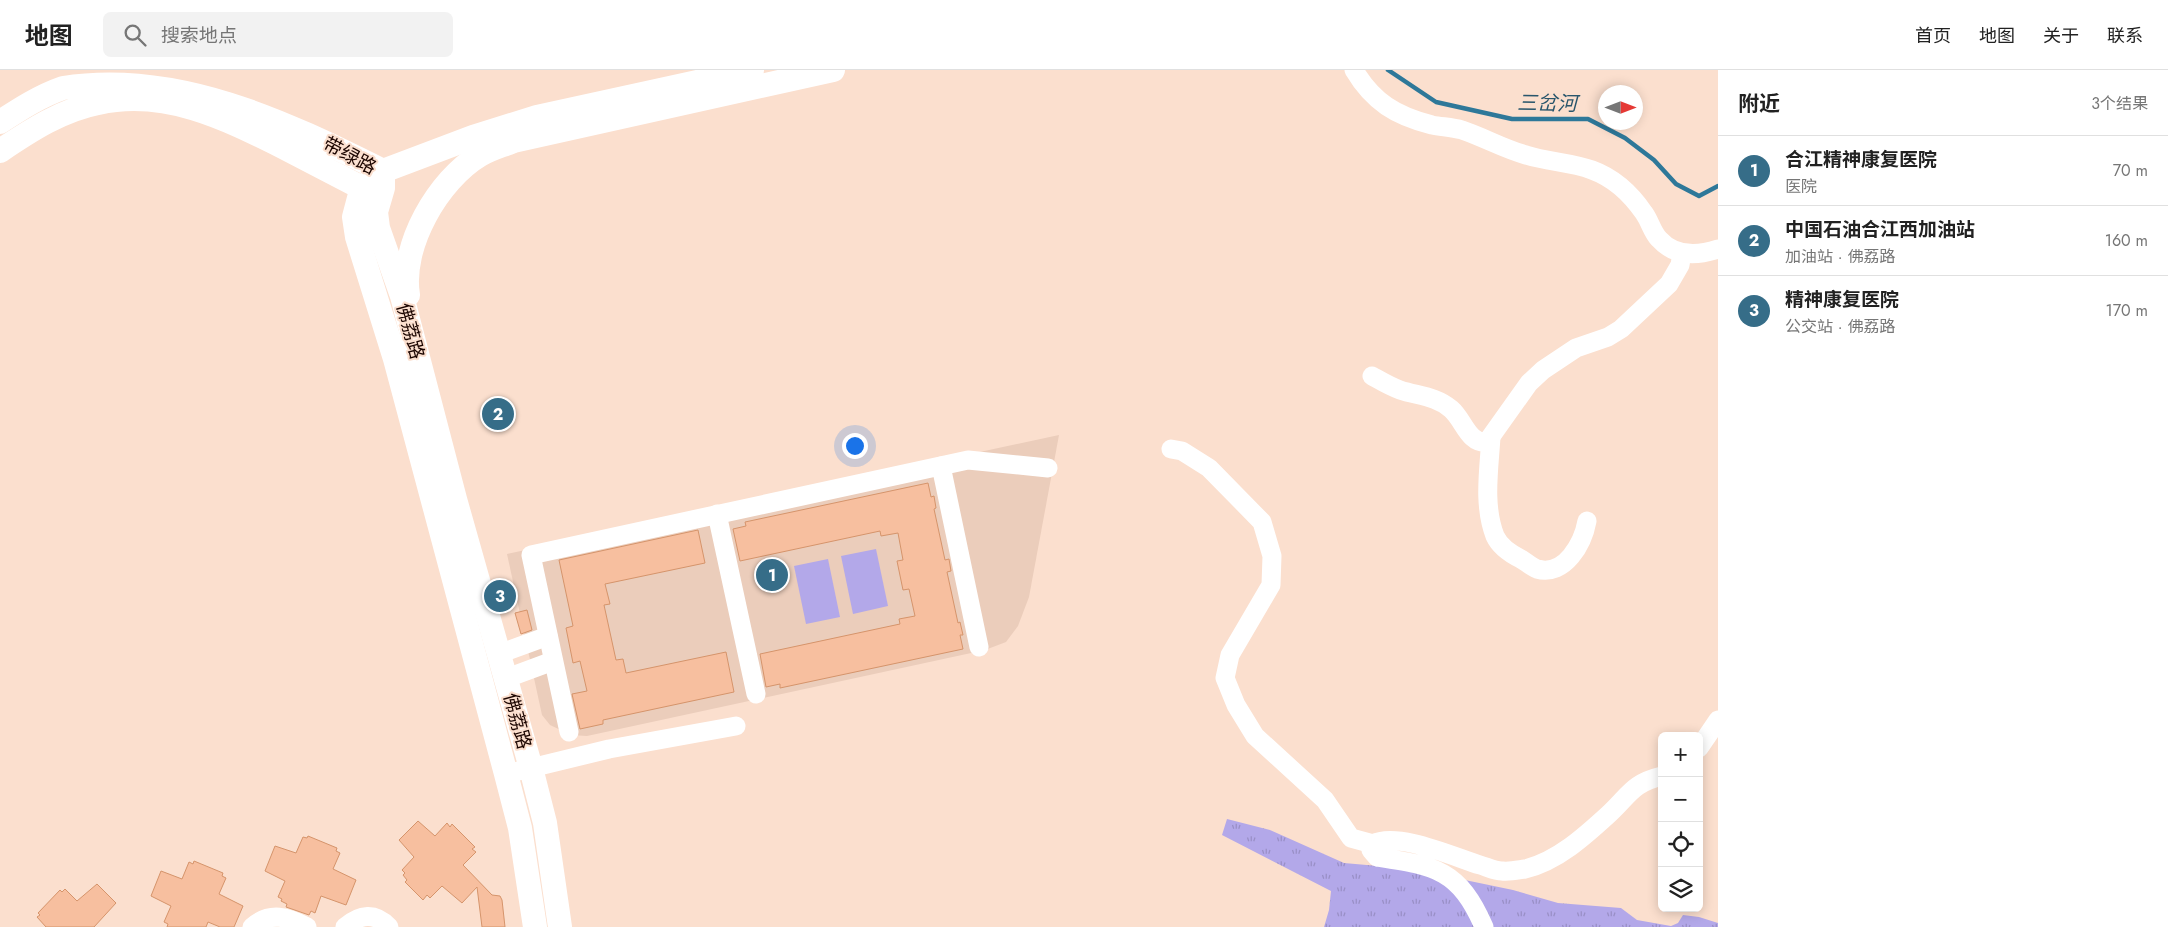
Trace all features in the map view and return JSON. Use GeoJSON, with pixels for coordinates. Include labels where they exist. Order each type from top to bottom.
{"type":"FeatureCollection","features":[{"type":"Feature","properties":{"kind":"main road"},"geometry":{"type":"LineString","coordinates":[[377,182],[473,137],[530,119],[752,70]]}},
{"type":"Feature","properties":{"kind":"main road"},"geometry":{"type":"LineString","coordinates":[[377,182],[448,164],[470,153],[514,141],[833,70]]}},
{"type":"Feature","properties":{"kind":"main road","name":"带绿路"},"geometry":{"type":"LineString","coordinates":[[0,122],[45,95],[85,82],[115,77],[165,78],[204,87],[241,101],[377,182]]}},
{"type":"Feature","properties":{"kind":"main road","name":"带绿路"},"geometry":{"type":"LineString","coordinates":[[0,151],[45,122],[98,102],[117,100],[163,101],[217,116],[377,182]]}},
{"type":"Feature","properties":{"kind":"main road"},"geometry":{"type":"LineString","coordinates":[[419,358],[408,289],[408,260],[417,232],[430,207],[462,168],[479,156],[514,141]]}},
{"type":"Feature","properties":{"kind":"main road","name":"佛荔路"},"geometry":{"type":"LineString","coordinates":[[377,182],[378,228],[402,296],[455,499],[507,678],[545,823],[560,927]]}},
{"type":"Feature","properties":{"kind":"main road","name":"佛荔路"},"geometry":{"type":"LineString","coordinates":[[377,182],[356,207],[354,217],[357,237],[395,359],[520,828],[535,927]]}},
{"type":"Feature","properties":{"kind":"street"},"geometry":{"type":"LineString","coordinates":[[1354,70],[1365,89],[1381,103],[1407,117],[1432,125],[1461,130],[1526,155],[1576,164],[1601,173],[1626,190],[1645,214],[1658,239],[1671,249],[1682,253],[1701,254],[1718,249]]}},
{"type":"Feature","properties":{"kind":"street"},"geometry":{"type":"LineString","coordinates":[[1372,376],[1399,390],[1423,394],[1440,402],[1451,409],[1468,432],[1480,443],[1487,442],[1529,383],[1543,370],[1576,348],[1621,329],[1669,284],[1680,265],[1682,253]]}},
{"type":"Feature","properties":{"kind":"street"},"geometry":{"type":"LineString","coordinates":[[1491,437],[1488,514],[1496,539],[1509,552],[1538,569],[1553,569],[1565,562],[1576,549],[1584,535],[1587,521]]}},
{"type":"Feature","properties":{"kind":"street"},"geometry":{"type":"LineString","coordinates":[[1171,449],[1182,451],[1209,468],[1262,522],[1272,556],[1271,585],[1230,655],[1225,678],[1236,704],[1256,736],[1325,800],[1350,838],[1374,844]]}},
{"type":"Feature","properties":{"kind":"street"},"geometry":{"type":"LineString","coordinates":[[569,732],[531,555],[968,460],[1048,468]]}},
{"type":"Feature","properties":{"kind":"street"},"geometry":{"type":"LineString","coordinates":[[940,466],[979,647]]}},
{"type":"Feature","properties":{"kind":"street"},"geometry":{"type":"LineString","coordinates":[[717,514],[756,694]]}},
{"type":"Feature","properties":{"kind":"street"},"geometry":{"type":"LineString","coordinates":[[500,654],[548,636]]}},
{"type":"Feature","properties":{"kind":"street"},"geometry":{"type":"LineString","coordinates":[[507,678],[554,662]]}},
{"type":"Feature","properties":{"kind":"street"},"geometry":{"type":"LineString","coordinates":[[1703,742],[1718,720]]}},
{"type":"Feature","properties":{"kind":"street"},"geometry":{"type":"LineString","coordinates":[[506,774],[609,748],[736,726]]}},
{"type":"Feature","properties":{"kind":"street"},"geometry":{"type":"LineString","coordinates":[[1484,927],[1476,908],[1465,890],[1449,876],[1428,866],[1377,857],[1371,850],[1374,844],[1380,841],[1395,840],[1414,844],[1501,872],[1525,868],[1548,860],[1580,840],[1612,811],[1630,791],[1643,782],[1659,777]]}},
{"type":"Feature","properties":{"kind":"street"},"geometry":{"type":"LineString","coordinates":[[252,927],[259,921],[274,916],[290,918],[307,927]]}},
{"type":"Feature","properties":{"kind":"street"},"geometry":{"type":"LineString","coordinates":[[344,927],[352,920],[364,916],[377,918],[389,927]]}},
{"type":"Feature","properties":{"kind":"shaded area"},"geometry":{"type":"Polygon","coordinates":[[[1059,435],[1029,597],[1018,626],[1006,642],[985,650],[587,736],[571,735],[550,725],[542,715],[507,554],[1059,435]]]}},
{"type":"Feature","properties":{"kind":"green space"},"geometry":{"type":"Polygon","coordinates":[[[876,549],[888,606],[853,614],[841,556],[876,549]]]}},
{"type":"Feature","properties":{"kind":"green space"},"geometry":{"type":"Polygon","coordinates":[[[828,559],[840,617],[806,624],[794,566],[828,559]]]}},
{"type":"Feature","properties":{"kind":"green space"},"geometry":{"type":"Polygon","coordinates":[[[1227,819],[1270,830],[1344,863],[1412,869],[1513,890],[1558,903],[1621,908],[1637,920],[1671,926],[1678,923],[1683,915],[1699,917],[1718,923],[1718,927],[1324,927],[1329,910],[1331,891],[1222,835],[1227,819]]]}},
{"type":"Feature","properties":{"kind":"building"},"geometry":{"type":"Polygon","coordinates":[[[928,483],[931,497],[934,496],[936,508],[934,509],[945,560],[949,559],[951,571],[947,572],[958,623],[960,622],[963,635],[960,635],[963,649],[780,688],[780,684],[766,687],[760,654],[900,624],[899,619],[915,616],[909,589],[903,590],[897,561],[903,560],[898,533],[881,536],[880,531],[740,561],[733,529],[746,526],[745,522],[928,483]]]}},
{"type":"Feature","properties":{"kind":"building"},"geometry":{"type":"Polygon","coordinates":[[[698,530],[705,563],[605,584],[610,604],[604,605],[616,660],[623,659],[626,673],[726,652],[734,692],[603,720],[603,724],[580,729],[572,694],[587,691],[580,661],[573,663],[566,628],[573,626],[559,560],[698,530]]]}},
{"type":"Feature","properties":{"kind":"building"},"geometry":{"type":"Polygon","coordinates":[[[527,610],[532,630],[521,634],[515,613],[527,610]]]}},
{"type":"Feature","properties":{"kind":"building"},"geometry":{"type":"Polygon","coordinates":[[[418,821],[435,836],[447,823],[450,827],[452,824],[475,847],[472,849],[476,852],[463,865],[492,895],[500,896],[505,927],[482,927],[477,887],[462,903],[442,886],[430,898],[427,895],[423,900],[405,882],[407,880],[402,870],[414,857],[399,840],[418,821]]]}},
{"type":"Feature","properties":{"kind":"building"},"geometry":{"type":"Polygon","coordinates":[[[308,836],[337,848],[336,851],[340,853],[333,869],[356,880],[346,905],[321,896],[315,913],[311,911],[309,915],[286,907],[287,904],[278,897],[285,881],[265,871],[275,846],[296,853],[303,837],[307,838],[308,836]]]}},
{"type":"Feature","properties":{"kind":"building"},"geometry":{"type":"Polygon","coordinates":[[[194,861],[223,873],[222,876],[226,878],[219,894],[243,906],[234,927],[220,927],[208,922],[206,927],[167,927],[168,924],[164,922],[171,906],[151,896],[161,871],[182,879],[189,862],[193,864],[194,861]]]}},
{"type":"Feature","properties":{"kind":"building"},"geometry":{"type":"Polygon","coordinates":[[[97,884],[116,903],[94,927],[46,927],[37,917],[40,915],[38,913],[60,890],[62,892],[65,889],[77,901],[97,884]]]}},
{"type":"Feature","properties":{"kind":"waterway","name":"三岔河"},"geometry":{"type":"LineString","coordinates":[[1388,70],[1436,102],[1512,119],[1588,119],[1625,138],[1654,160],[1676,184],[1699,196],[1718,186]]}},
{"type":"Feature","properties":{"kind":"place","name":"中国石油合江西加油站"},"geometry":{"type":"Point","coordinates":[498,414]}},
{"type":"Feature","properties":{"kind":"place","name":"合江精神康复医院"},"geometry":{"type":"Point","coordinates":[772,575]}},
{"type":"Feature","properties":{"kind":"place","name":"精神康复医院"},"geometry":{"type":"Point","coordinates":[500,596]}}]}
